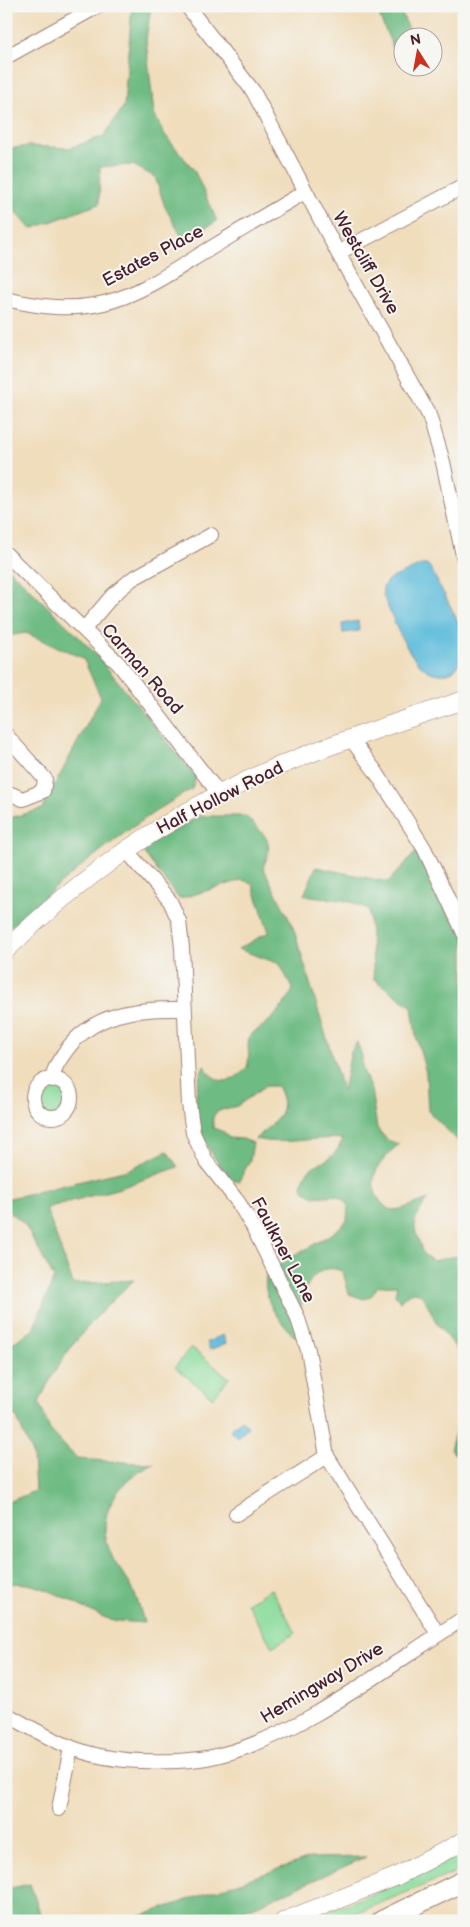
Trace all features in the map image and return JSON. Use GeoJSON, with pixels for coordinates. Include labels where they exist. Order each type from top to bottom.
{"type":"FeatureCollection","features":[{"type":"Feature","properties":{"kind":"highway"},"geometry":{"type":"LineString","coordinates":[[382,1921],[464,1881]]}},
{"type":"Feature","properties":{"kind":"highway"},"geometry":{"type":"LineString","coordinates":[[387,1921],[464,1890]]}},
{"type":"Feature","properties":{"kind":"main road","name":"Half Hollow Road"},"geometry":{"type":"LineString","coordinates":[[6,950],[63,896],[154,831],[220,795],[288,762],[464,700]]}},
{"type":"Feature","properties":{"kind":"main road"},"geometry":{"type":"LineString","coordinates":[[284,1921],[395,1877],[464,1841]]}},
{"type":"Feature","properties":{"kind":"street"},"geometry":{"type":"LineString","coordinates":[[6,56],[98,6]]}},
{"type":"Feature","properties":{"kind":"street","name":"Westcliff Drive"},"geometry":{"type":"LineString","coordinates":[[187,6],[253,91],[338,253],[429,415],[444,462],[464,560]]}},
{"type":"Feature","properties":{"kind":"street"},"geometry":{"type":"LineString","coordinates":[[338,253],[464,186]]}},
{"type":"Feature","properties":{"kind":"street","name":"Estates Place"},"geometry":{"type":"LineString","coordinates":[[6,300],[35,306],[66,308],[105,303],[138,290],[176,270],[305,192]]}},
{"type":"Feature","properties":{"kind":"street"},"geometry":{"type":"LineString","coordinates":[[84,629],[114,595],[132,580],[210,535]]}},
{"type":"Feature","properties":{"kind":"street","name":"Carman Road"},"geometry":{"type":"LineString","coordinates":[[6,554],[119,664],[220,795]]}},
{"type":"Feature","properties":{"kind":"street"},"geometry":{"type":"LineString","coordinates":[[6,735],[45,779],[43,791],[23,799],[6,792]]}},
{"type":"Feature","properties":{"kind":"street"},"geometry":{"type":"LineString","coordinates":[[351,739],[376,772],[424,848],[464,933]]}},
{"type":"Feature","properties":{"kind":"street","name":"Faulkner Lane"},"geometry":{"type":"LineString","coordinates":[[126,850],[170,901],[179,921],[182,948],[183,1009],[189,1104],[193,1133],[206,1161],[238,1202],[252,1225],[298,1316],[308,1350],[327,1456],[438,1634]]}},
{"type":"Feature","properties":{"kind":"street"},"geometry":{"type":"LineString","coordinates":[[53,1080],[55,1067],[72,1043],[91,1026],[113,1015],[135,1010],[183,1009]]}},
{"type":"Feature","properties":{"kind":"street"},"geometry":{"type":"LineString","coordinates":[[236,1514],[327,1456]]}},
{"type":"Feature","properties":{"kind":"street","name":"Hemingway Drive"},"geometry":{"type":"LineString","coordinates":[[6,1714],[71,1748],[102,1756],[147,1761],[193,1760],[221,1755],[256,1743],[291,1727],[464,1618]]}},
{"type":"Feature","properties":{"kind":"street"},"geometry":{"type":"LineString","coordinates":[[60,1809],[71,1748]]}},
{"type":"Feature","properties":{"kind":"green space"},"geometry":{"type":"Polygon","coordinates":[[[132,6],[151,6],[146,40],[154,114],[165,135],[194,170],[217,221],[184,241],[165,207],[155,177],[133,165],[100,167],[99,204],[31,229],[6,202],[6,149],[29,146],[70,148],[104,136],[124,106],[132,6]]]}},
{"type":"Feature","properties":{"kind":"green space"},"geometry":{"type":"Polygon","coordinates":[[[375,6],[398,6],[409,28],[392,28],[392,45],[375,6]]]}},
{"type":"Feature","properties":{"kind":"green space"},"geometry":{"type":"Polygon","coordinates":[[[6,566],[94,652],[196,777],[192,789],[142,820],[95,855],[6,931],[6,819],[42,809],[101,698],[83,658],[26,633],[6,636],[6,566]]]}},
{"type":"Feature","properties":{"kind":"green space"},"geometry":{"type":"Polygon","coordinates":[[[200,816],[246,816],[263,834],[268,844],[268,850],[263,867],[293,927],[343,1092],[351,1051],[357,1042],[362,1056],[362,1068],[371,1090],[377,1128],[387,1140],[399,1144],[386,1157],[377,1170],[374,1178],[376,1194],[388,1209],[392,1210],[407,1207],[428,1199],[418,1214],[415,1223],[422,1252],[433,1261],[464,1254],[464,1370],[457,1351],[435,1320],[424,1299],[420,1294],[414,1292],[408,1294],[400,1302],[395,1294],[397,1285],[378,1286],[372,1295],[364,1299],[349,1294],[343,1272],[326,1269],[312,1278],[303,1294],[301,1312],[311,1334],[294,1336],[272,1309],[267,1294],[266,1276],[285,1261],[328,1236],[347,1221],[348,1204],[343,1198],[332,1195],[314,1196],[308,1194],[302,1188],[306,1173],[314,1166],[330,1158],[343,1139],[277,1142],[255,1139],[274,1122],[282,1110],[283,1103],[277,1086],[266,1086],[237,1106],[217,1111],[213,1117],[213,1128],[224,1132],[229,1138],[243,1139],[253,1143],[250,1160],[239,1181],[234,1181],[223,1169],[206,1142],[200,1128],[196,1097],[204,1065],[218,1080],[233,1079],[242,1073],[248,1065],[248,1042],[250,1035],[274,1016],[293,990],[280,964],[238,949],[269,932],[252,883],[242,880],[179,899],[141,849],[200,816]]]}},
{"type":"Feature","properties":{"kind":"green space"},"geometry":{"type":"Polygon","coordinates":[[[416,852],[464,935],[464,1147],[428,1111],[426,1073],[416,1036],[412,1007],[374,979],[369,910],[348,901],[304,895],[316,867],[388,882],[416,852]]]}},
{"type":"Feature","properties":{"kind":"green space"},"geometry":{"type":"Polygon","coordinates":[[[51,1082],[63,1087],[68,1099],[63,1111],[51,1116],[39,1111],[34,1099],[39,1087],[51,1082]]]}},
{"type":"Feature","properties":{"kind":"green space"},"geometry":{"type":"Polygon","coordinates":[[[167,1151],[178,1167],[120,1188],[46,1208],[73,1284],[134,1280],[79,1337],[57,1368],[39,1403],[50,1430],[77,1459],[154,1464],[130,1479],[120,1489],[112,1500],[105,1526],[106,1540],[111,1554],[133,1590],[144,1623],[109,1619],[33,1585],[20,1583],[6,1584],[6,1503],[35,1491],[33,1456],[16,1416],[6,1413],[6,1347],[33,1330],[54,1278],[24,1223],[6,1210],[6,1199],[128,1170],[167,1151]]]}},
{"type":"Feature","properties":{"kind":"green space"},"geometry":{"type":"Polygon","coordinates":[[[191,1347],[229,1378],[213,1398],[175,1367],[191,1347]]]}},
{"type":"Feature","properties":{"kind":"green space"},"geometry":{"type":"Polygon","coordinates":[[[464,1401],[464,1461],[450,1450],[464,1401]]]}},
{"type":"Feature","properties":{"kind":"green space"},"geometry":{"type":"Polygon","coordinates":[[[271,1589],[296,1633],[272,1647],[247,1603],[271,1589]]]}},
{"type":"Feature","properties":{"kind":"green space"},"geometry":{"type":"Polygon","coordinates":[[[464,1852],[464,1869],[336,1921],[304,1921],[405,1881],[464,1852]]]}},
{"type":"Feature","properties":{"kind":"green space"},"geometry":{"type":"Polygon","coordinates":[[[366,1857],[221,1921],[126,1921],[310,1858],[366,1857]]]}},
{"type":"Feature","properties":{"kind":"green space"},"geometry":{"type":"Polygon","coordinates":[[[30,1884],[43,1921],[6,1921],[6,1889],[30,1884]]]}},
{"type":"Feature","properties":{"kind":"water"},"geometry":{"type":"Polygon","coordinates":[[[421,565],[428,565],[431,569],[460,628],[462,642],[459,662],[456,668],[448,673],[430,672],[412,655],[404,643],[383,595],[383,587],[388,580],[421,565]]]}},
{"type":"Feature","properties":{"kind":"water"},"geometry":{"type":"Polygon","coordinates":[[[358,621],[359,631],[343,633],[342,624],[358,621]]]}},
{"type":"Feature","properties":{"kind":"water"},"geometry":{"type":"Polygon","coordinates":[[[223,1335],[226,1343],[210,1350],[207,1342],[223,1335]]]}},
{"type":"Feature","properties":{"kind":"water"},"geometry":{"type":"Polygon","coordinates":[[[242,1420],[248,1427],[237,1437],[230,1430],[242,1420]]]}}]}
